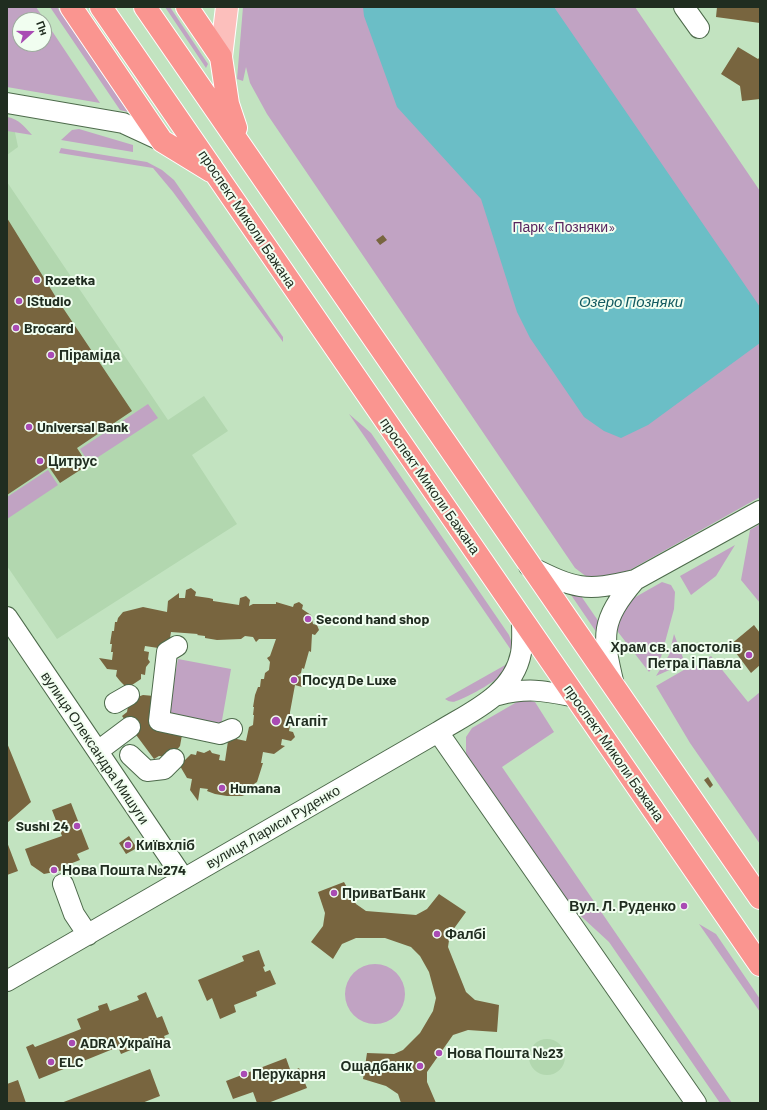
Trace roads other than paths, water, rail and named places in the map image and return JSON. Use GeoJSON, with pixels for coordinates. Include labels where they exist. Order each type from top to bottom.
{"type":"FeatureCollection","features":[{"type":"Feature","properties":{"kind":"highway"},"geometry":{"type":"LineString","coordinates":[[71,7],[162,141],[217,174]]}},
{"type":"Feature","properties":{"kind":"highway","name":"проспект Миколи Бажана"},"geometry":{"type":"LineString","coordinates":[[101,7],[760,965]]}},
{"type":"Feature","properties":{"kind":"highway"},"geometry":{"type":"LineString","coordinates":[[145,7],[529,566],[614,685],[760,898]]}},
{"type":"Feature","properties":{"kind":"highway"},"geometry":{"type":"LineString","coordinates":[[187,7],[221,56],[228,104],[244,151]]}},
{"type":"Feature","properties":{"kind":"main road"},"geometry":{"type":"LineString","coordinates":[[221,56],[227,7]]}},
{"type":"Feature","properties":{"kind":"street"},"geometry":{"type":"LineString","coordinates":[[684,7],[699,28]]}},
{"type":"Feature","properties":{"kind":"street"},"geometry":{"type":"LineString","coordinates":[[7,103],[123,123],[162,141]]}},
{"type":"Feature","properties":{"kind":"street"},"geometry":{"type":"LineString","coordinates":[[529,566],[562,582],[580,587],[600,587],[635,580],[760,510]]}},
{"type":"Feature","properties":{"kind":"street"},"geometry":{"type":"LineString","coordinates":[[614,685],[605,638],[606,624],[621,597],[635,580]]}},
{"type":"Feature","properties":{"kind":"street","name":"вулиця Олександра Мишуги"},"geometry":{"type":"LineString","coordinates":[[7,617],[184,879]]}},
{"type":"Feature","properties":{"kind":"street","name":"вулиця Лариси Руденко"},"geometry":{"type":"LineString","coordinates":[[7,982],[438,732],[498,695],[510,680],[521,654],[522,619]]}},
{"type":"Feature","properties":{"kind":"street"},"geometry":{"type":"LineString","coordinates":[[178,646],[167,652],[158,720],[220,734],[232,729]]}},
{"type":"Feature","properties":{"kind":"street","name":"вулиця Лариси Руденко"},"geometry":{"type":"LineString","coordinates":[[498,695],[523,690],[533,690],[576,697]]}},
{"type":"Feature","properties":{"kind":"street"},"geometry":{"type":"LineString","coordinates":[[98,751],[130,727]]}},
{"type":"Feature","properties":{"kind":"street"},"geometry":{"type":"LineString","coordinates":[[438,732],[696,1103]]}},
{"type":"Feature","properties":{"kind":"street"},"geometry":{"type":"LineString","coordinates":[[111,770],[137,750],[147,771],[164,769],[174,759]]}},
{"type":"Feature","properties":{"kind":"street"},"geometry":{"type":"LineString","coordinates":[[63,884],[74,914],[88,935]]}},
{"type":"Feature","properties":{"kind":"water","name":"Озеро Позняки"},"geometry":{"type":"Polygon","coordinates":[[[363,7],[554,7],[760,307],[760,343],[648,425],[621,438],[604,431],[584,417],[530,338],[517,312],[481,199],[397,107],[364,16],[363,7]]]}},
{"type":"Feature","properties":{"kind":"place","name":"Rozetka"},"geometry":{"type":"Point","coordinates":[37,280]}},
{"type":"Feature","properties":{"kind":"place","name":"IStudio"},"geometry":{"type":"Point","coordinates":[19,301]}},
{"type":"Feature","properties":{"kind":"place","name":"Brocard"},"geometry":{"type":"Point","coordinates":[16,328]}},
{"type":"Feature","properties":{"kind":"place","name":"Піраміда"},"geometry":{"type":"Point","coordinates":[51,355]}},
{"type":"Feature","properties":{"kind":"place","name":"Universal Bank"},"geometry":{"type":"Point","coordinates":[29,427]}},
{"type":"Feature","properties":{"kind":"place","name":"Цитрус"},"geometry":{"type":"Point","coordinates":[40,461]}},
{"type":"Feature","properties":{"kind":"place","name":"Second hand shop"},"geometry":{"type":"Point","coordinates":[308,619]}},
{"type":"Feature","properties":{"kind":"place","name":"Храм св. апостолів Петра і Павла"},"geometry":{"type":"Point","coordinates":[749,655]}},
{"type":"Feature","properties":{"kind":"place","name":"Посуд De Luxe"},"geometry":{"type":"Point","coordinates":[294,680]}},
{"type":"Feature","properties":{"kind":"place","name":"Агапіт"},"geometry":{"type":"Point","coordinates":[276,721]}},
{"type":"Feature","properties":{"kind":"place","name":"Humana"},"geometry":{"type":"Point","coordinates":[222,788]}},
{"type":"Feature","properties":{"kind":"place","name":"Sushi 24"},"geometry":{"type":"Point","coordinates":[77,826]}},
{"type":"Feature","properties":{"kind":"place","name":"Київхліб"},"geometry":{"type":"Point","coordinates":[128,845]}},
{"type":"Feature","properties":{"kind":"place","name":"Нова Пошта №274"},"geometry":{"type":"Point","coordinates":[54,870]}},
{"type":"Feature","properties":{"kind":"place","name":"ПриватБанк"},"geometry":{"type":"Point","coordinates":[334,893]}},
{"type":"Feature","properties":{"kind":"place","name":"Вул. Л. Руденко"},"geometry":{"type":"Point","coordinates":[684,906]}},
{"type":"Feature","properties":{"kind":"place","name":"Фалбі"},"geometry":{"type":"Point","coordinates":[437,934]}},
{"type":"Feature","properties":{"kind":"place","name":"ADRA Україна"},"geometry":{"type":"Point","coordinates":[72,1043]}},
{"type":"Feature","properties":{"kind":"place","name":"Нова Пошта №23"},"geometry":{"type":"Point","coordinates":[439,1053]}},
{"type":"Feature","properties":{"kind":"place","name":"ELC"},"geometry":{"type":"Point","coordinates":[51,1062]}},
{"type":"Feature","properties":{"kind":"place","name":"Ощадбанк"},"geometry":{"type":"Point","coordinates":[420,1066]}},
{"type":"Feature","properties":{"kind":"place","name":"Перукарня"},"geometry":{"type":"Point","coordinates":[244,1074]}},
{"type":"Feature","properties":{"kind":"park label","name":"Парк «Позняки»"},"geometry":{"type":"Point","coordinates":[564,227]}}]}
